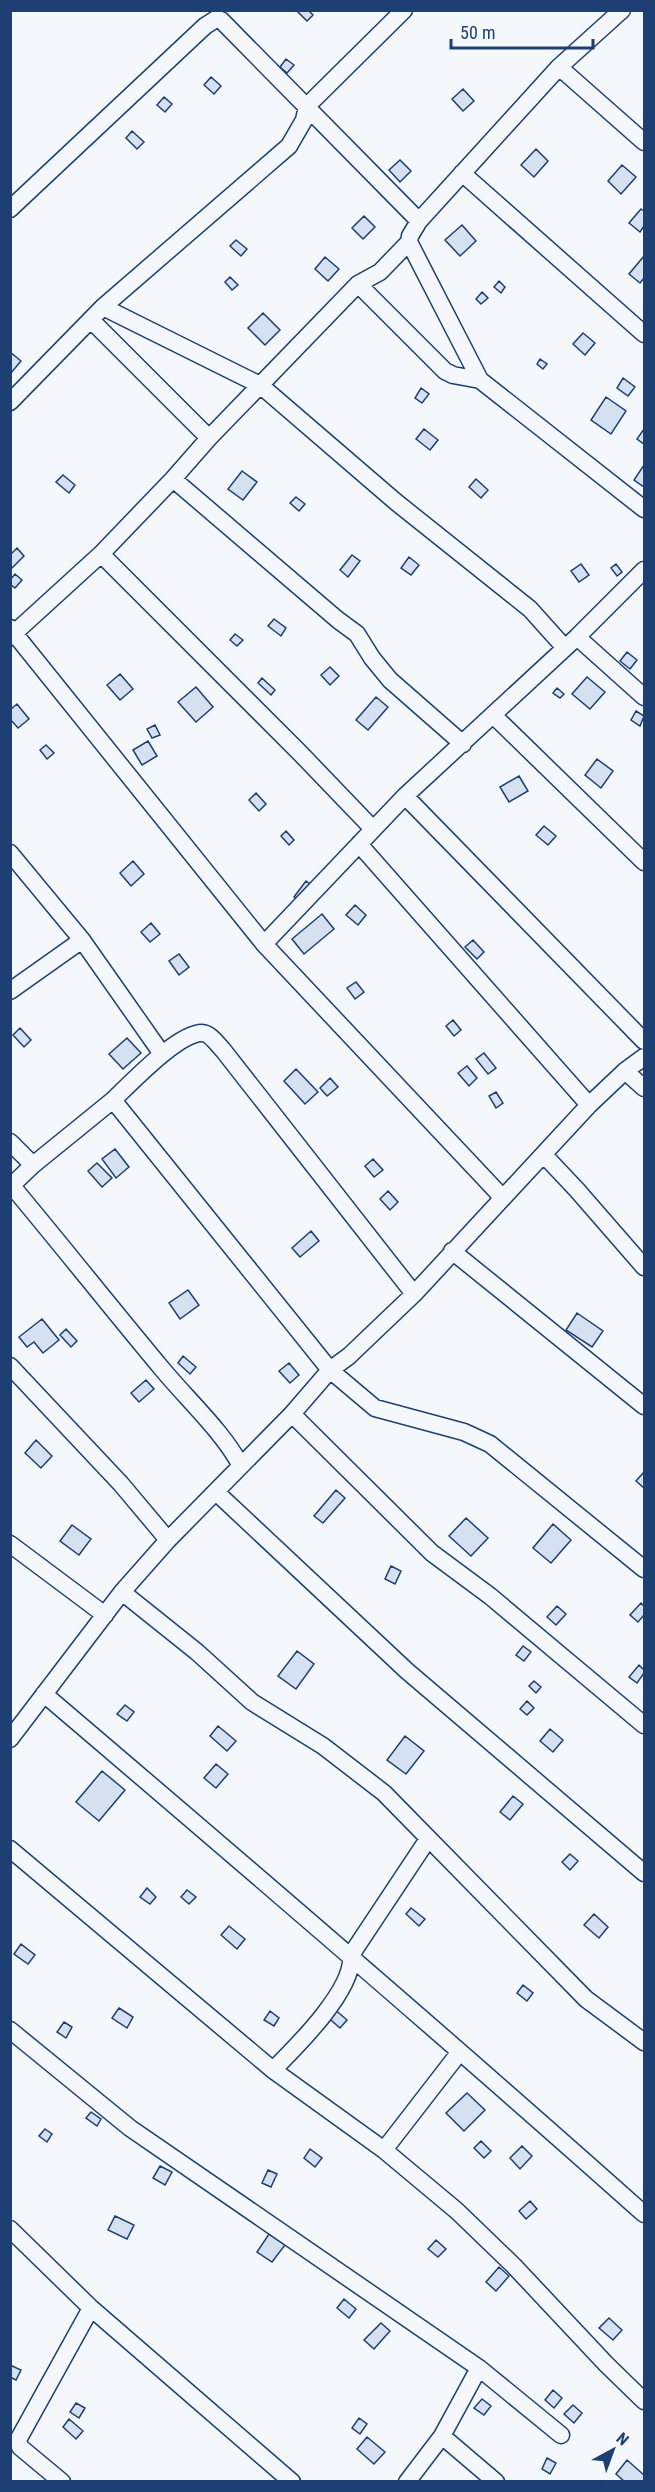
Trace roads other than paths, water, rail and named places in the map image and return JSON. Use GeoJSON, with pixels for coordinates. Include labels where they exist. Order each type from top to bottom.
{"type":"FeatureCollection","features":[{"type":"Feature","properties":{"kind":"street"},"geometry":{"type":"LineString","coordinates":[[10,402],[103,307],[289,146],[304,120],[307,106],[404,10]]}},
{"type":"Feature","properties":{"kind":"street"},"geometry":{"type":"LineString","coordinates":[[503,1198],[264,944],[12,633],[101,554],[358,284],[380,272],[409,242],[419,221],[559,67],[622,10]]}},
{"type":"Feature","properties":{"kind":"street"},"geometry":{"type":"LineString","coordinates":[[10,209],[205,26],[216,19],[221,20],[419,221]]}},
{"type":"Feature","properties":{"kind":"street"},"geometry":{"type":"LineString","coordinates":[[559,67],[645,142]]}},
{"type":"Feature","properties":{"kind":"street"},"geometry":{"type":"LineString","coordinates":[[462,174],[645,334]]}},
{"type":"Feature","properties":{"kind":"street"},"geometry":{"type":"LineString","coordinates":[[409,242],[480,380],[645,509]]}},
{"type":"Feature","properties":{"kind":"street"},"geometry":{"type":"LineString","coordinates":[[358,284],[445,371],[453,375],[480,380]]}},
{"type":"Feature","properties":{"kind":"street"},"geometry":{"type":"LineString","coordinates":[[103,307],[260,385],[396,502],[571,642],[645,697]]}},
{"type":"Feature","properties":{"kind":"street"},"geometry":{"type":"LineString","coordinates":[[90,320],[209,438]]}},
{"type":"Feature","properties":{"kind":"street"},"geometry":{"type":"LineString","coordinates":[[173,479],[357,634],[390,680],[463,744]]}},
{"type":"Feature","properties":{"kind":"street"},"geometry":{"type":"LineString","coordinates":[[101,554],[373,829]]}},
{"type":"Feature","properties":{"kind":"street"},"geometry":{"type":"LineString","coordinates":[[264,944],[405,796],[463,744],[645,570]]}},
{"type":"Feature","properties":{"kind":"street"},"geometry":{"type":"LineString","coordinates":[[493,715],[645,862]]}},
{"type":"Feature","properties":{"kind":"street"},"geometry":{"type":"LineString","coordinates":[[405,796],[645,1041]]}},
{"type":"Feature","properties":{"kind":"street"},"geometry":{"type":"LineString","coordinates":[[359,844],[589,1105]]}},
{"type":"Feature","properties":{"kind":"street"},"geometry":{"type":"LineString","coordinates":[[10,854],[82,940],[162,1054]]}},
{"type":"Feature","properties":{"kind":"street"},"geometry":{"type":"LineString","coordinates":[[13,986],[82,940]]}},
{"type":"Feature","properties":{"kind":"street"},"geometry":{"type":"LineString","coordinates":[[241,1466],[220,1435],[11,1186],[33,1165],[113,1100],[162,1054],[184,1039],[199,1033],[208,1035],[223,1050],[414,1294]]}},
{"type":"Feature","properties":{"kind":"street"},"geometry":{"type":"LineString","coordinates":[[10,1739],[122,1592],[168,1540],[292,1414],[330,1371],[414,1294],[589,1105],[625,1071],[645,1057]]}},
{"type":"Feature","properties":{"kind":"street"},"geometry":{"type":"LineString","coordinates":[[625,1071],[645,1088]]}},
{"type":"Feature","properties":{"kind":"street"},"geometry":{"type":"LineString","coordinates":[[113,1100],[330,1371],[375,1408],[464,1432],[490,1444],[645,1569]]}},
{"type":"Feature","properties":{"kind":"street"},"geometry":{"type":"LineString","coordinates":[[10,1142],[33,1165]]}},
{"type":"Feature","properties":{"kind":"street"},"geometry":{"type":"LineString","coordinates":[[544,1155],[578,1190],[645,1267]]}},
{"type":"Feature","properties":{"kind":"street"},"geometry":{"type":"LineString","coordinates":[[452,1251],[645,1406]]}},
{"type":"Feature","properties":{"kind":"street"},"geometry":{"type":"LineString","coordinates":[[10,1366],[121,1484],[168,1540]]}},
{"type":"Feature","properties":{"kind":"street"},"geometry":{"type":"LineString","coordinates":[[292,1414],[432,1553],[490,1596],[645,1725]]}},
{"type":"Feature","properties":{"kind":"street"},"geometry":{"type":"LineString","coordinates":[[216,1492],[407,1671],[645,1873]]}},
{"type":"Feature","properties":{"kind":"street"},"geometry":{"type":"LineString","coordinates":[[10,1544],[105,1614]]}},
{"type":"Feature","properties":{"kind":"street"},"geometry":{"type":"LineString","coordinates":[[122,1592],[197,1652],[252,1702],[323,1746],[384,1793],[586,1999],[645,2042]]}},
{"type":"Feature","properties":{"kind":"street"},"geometry":{"type":"LineString","coordinates":[[44,1694],[351,1955],[459,2053],[645,2214]]}},
{"type":"Feature","properties":{"kind":"street"},"geometry":{"type":"LineString","coordinates":[[273,2070],[310,2032],[341,1988],[351,1970],[351,1955],[428,1839]]}},
{"type":"Feature","properties":{"kind":"street"},"geometry":{"type":"LineString","coordinates":[[10,1849],[273,2070],[384,2150],[457,2211],[514,2266],[606,2364],[645,2401]]}},
{"type":"Feature","properties":{"kind":"street"},"geometry":{"type":"LineString","coordinates":[[10,2030],[130,2128],[479,2368],[561,2435]]}},
{"type":"Feature","properties":{"kind":"street"},"geometry":{"type":"LineString","coordinates":[[384,2150],[459,2053]]}},
{"type":"Feature","properties":{"kind":"street"},"geometry":{"type":"LineString","coordinates":[[13,2236],[91,2308],[292,2481]]}},
{"type":"Feature","properties":{"kind":"street"},"geometry":{"type":"LineString","coordinates":[[62,2481],[20,2447],[18,2440],[91,2308]]}},
{"type":"Feature","properties":{"kind":"street"},"geometry":{"type":"LineString","coordinates":[[407,2481],[442,2436],[479,2368]]}},
{"type":"Feature","properties":{"kind":"street"},"geometry":{"type":"LineString","coordinates":[[442,2436],[496,2481]]}}]}
